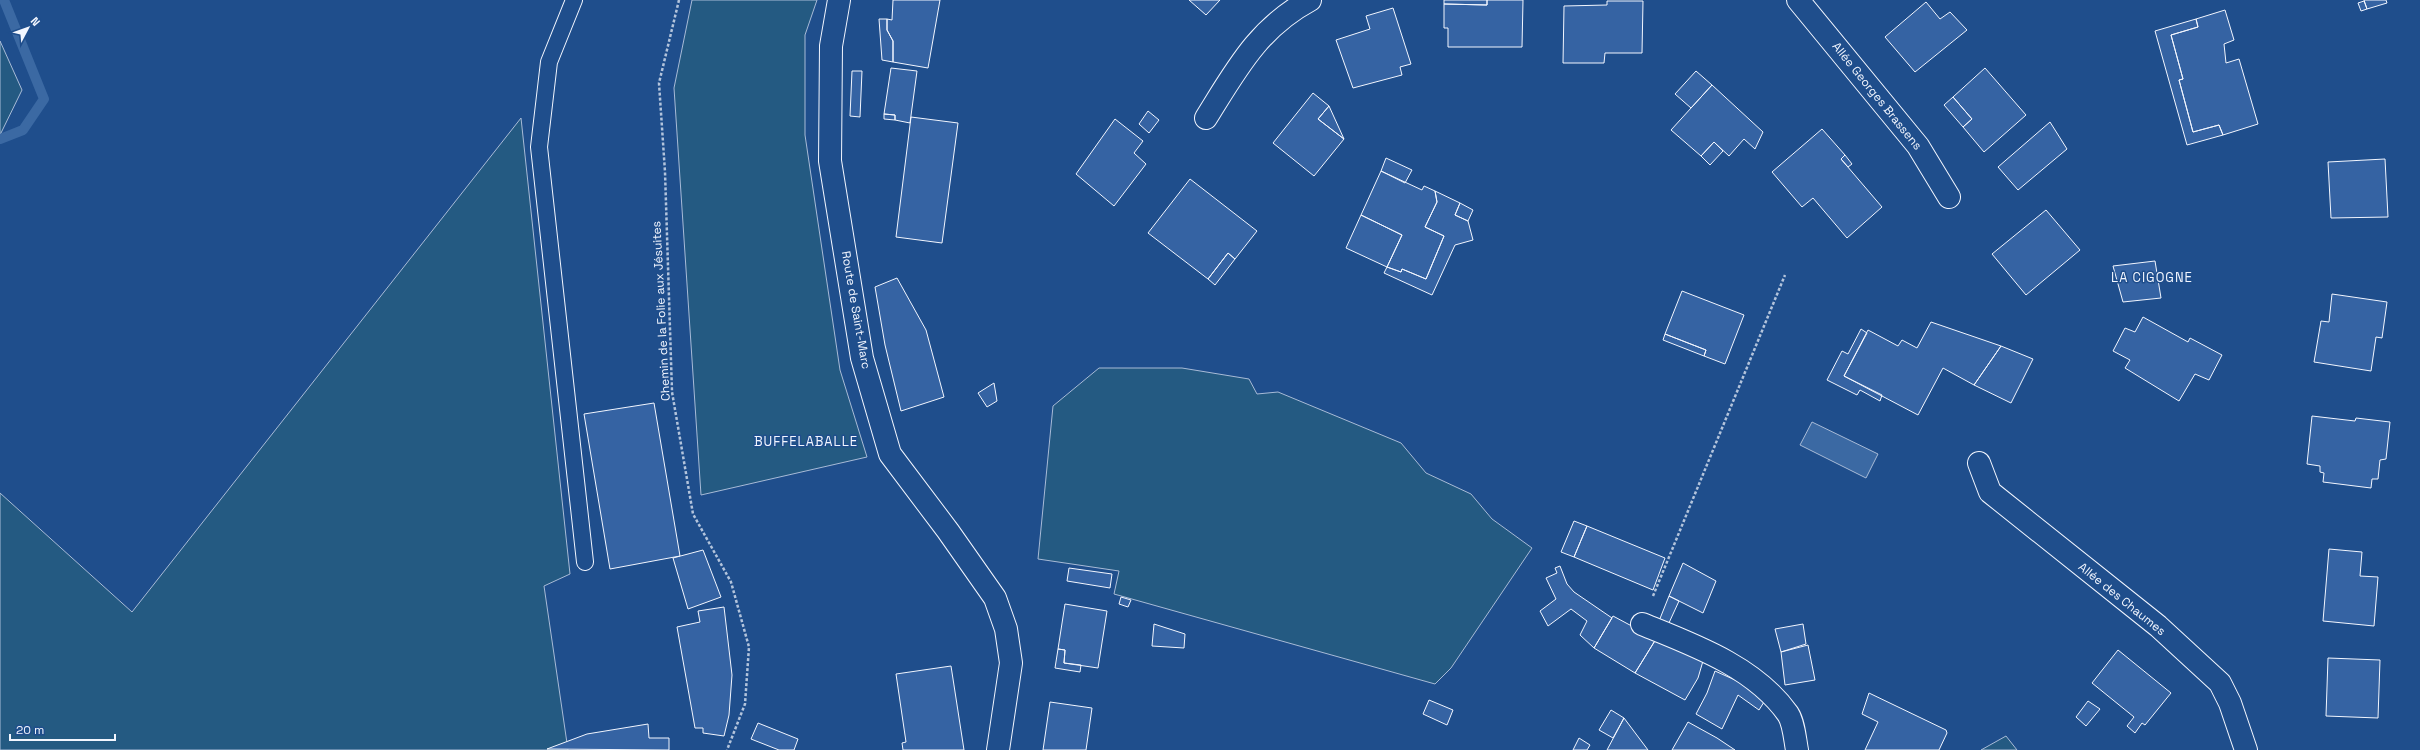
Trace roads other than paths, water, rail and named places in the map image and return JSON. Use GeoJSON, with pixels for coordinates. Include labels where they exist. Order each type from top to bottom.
{"type":"FeatureCollection","features":[{"type":"Feature","properties":{"kind":"street","name":"Route de Saint-Marc"},"geometry":{"type":"LineString","coordinates":[[839,0],[831,46],[830,161],[862,358],[890,454],[948,531],[995,598],[1006,629],[1011,663],[998,750]]}},
{"type":"Feature","properties":{"kind":"street"},"geometry":{"type":"LineString","coordinates":[[1206,118],[1247,51],[1289,11],[1310,0]]}},
{"type":"Feature","properties":{"kind":"street","name":"Allée Georges Brassens"},"geometry":{"type":"LineString","coordinates":[[1798,0],[1918,146],[1949,197]]}},
{"type":"Feature","properties":{"kind":"street","name":"Allée des Chaumes"},"geometry":{"type":"LineString","coordinates":[[1979,463],[1990,492],[2158,626],[2220,683],[2230,703],[2246,750]]}},
{"type":"Feature","properties":{"kind":"street"},"geometry":{"type":"LineString","coordinates":[[1642,624],[1688,643],[1759,681],[1789,716],[1797,750]]}},
{"type":"Feature","properties":{"kind":"lane"},"geometry":{"type":"LineString","coordinates":[[574,0],[549,62],[539,147],[585,562]]}},
{"type":"Feature","properties":{"kind":"waterway"},"geometry":{"type":"LineString","coordinates":[[0,139],[23,130],[44,99],[4,0]]}},
{"type":"Feature","properties":{"kind":"district","name":"LA CIGOGNE"},"geometry":{"type":"Point","coordinates":[2152,277]}},
{"type":"Feature","properties":{"kind":"district","name":"BUFFELABALLE"},"geometry":{"type":"Point","coordinates":[806,441]}}]}
